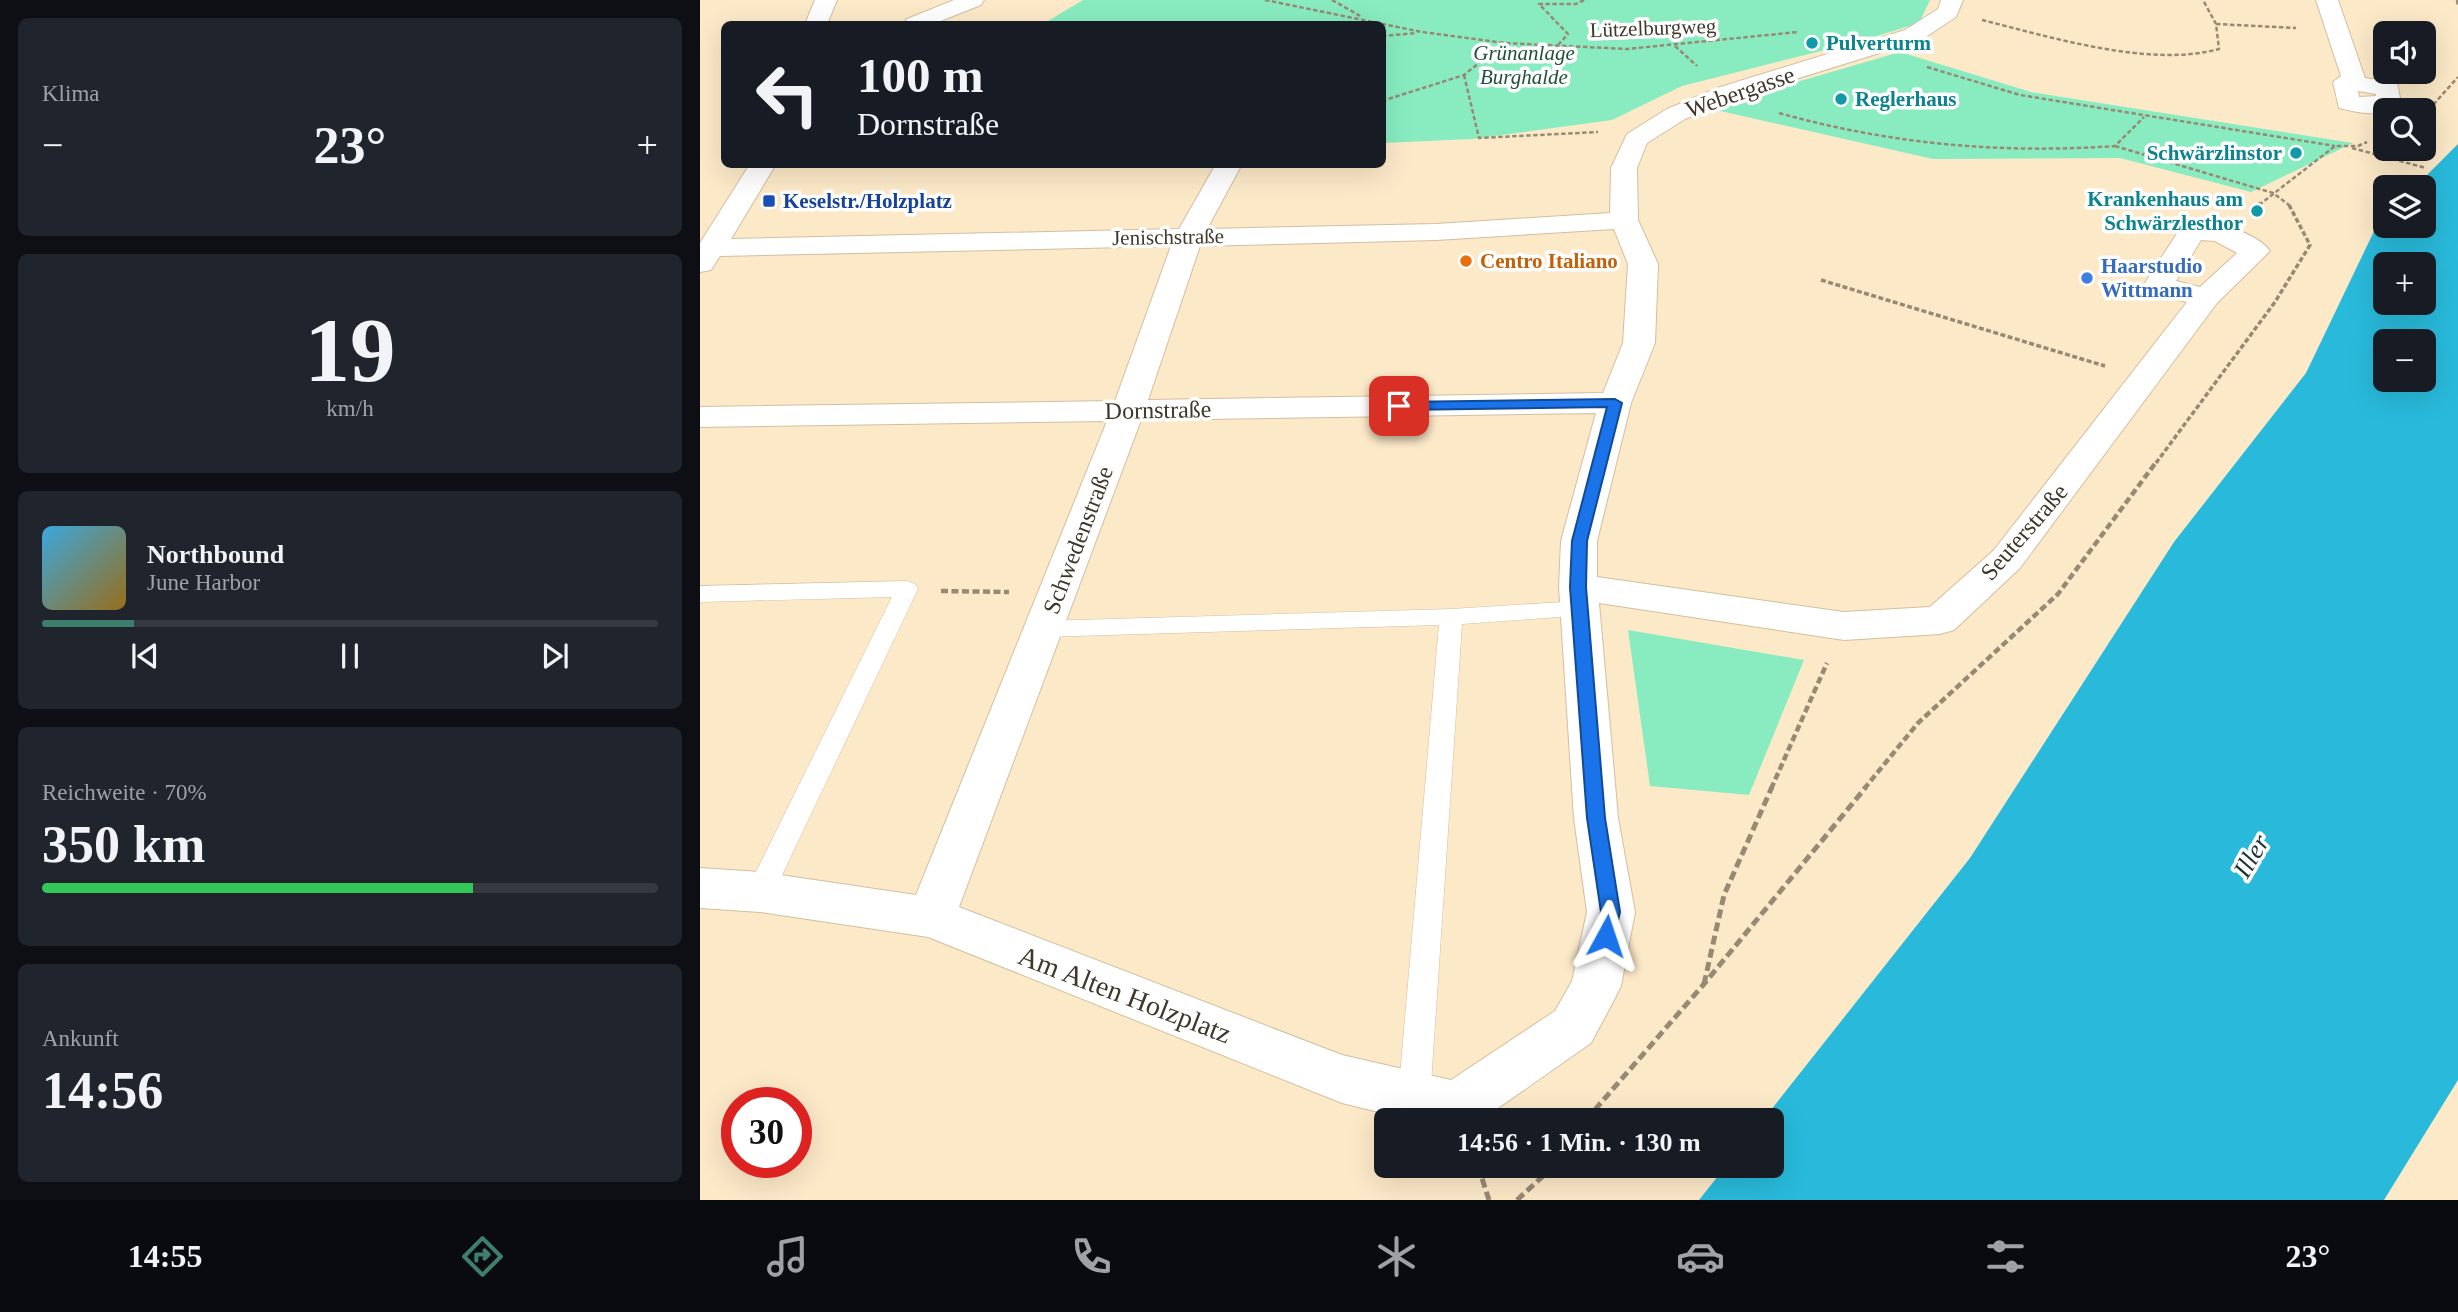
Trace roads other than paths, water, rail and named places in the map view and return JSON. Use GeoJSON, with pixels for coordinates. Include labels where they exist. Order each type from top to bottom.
{"type":"FeatureCollection","features":[{"type":"Feature","properties":{"kind":"street"},"geometry":{"type":"LineString","coordinates":[[817,21],[826,0]]}},
{"type":"Feature","properties":{"kind":"street"},"geometry":{"type":"LineString","coordinates":[[922,21],[973,0]]}},
{"type":"Feature","properties":{"kind":"street"},"geometry":{"type":"LineString","coordinates":[[2326,0],[2355,83]]}},
{"type":"Feature","properties":{"kind":"street","name":"Webergasse"},"geometry":{"type":"LineString","coordinates":[[1624,220],[1624,168],[1636,139],[1676,114],[1726,93],[1876,49],[1913,35],[1950,6]]}},
{"type":"Feature","properties":{"kind":"street"},"geometry":{"type":"LineString","coordinates":[[706,253],[760,168]]}},
{"type":"Feature","properties":{"kind":"street","name":"Schwedenstraße"},"geometry":{"type":"LineString","coordinates":[[931,918],[1128,410],[1189,236],[1227,168]]}},
{"type":"Feature","properties":{"kind":"street"},"geometry":{"type":"LineString","coordinates":[[1579,598],[1579,541],[1615,403],[1639,342],[1643,264],[1624,220]]}},
{"type":"Feature","properties":{"kind":"street","name":"Jenischstraße"},"geometry":{"type":"LineString","coordinates":[[706,253],[1189,236],[1436,232],[1624,220]]}},
{"type":"Feature","properties":{"kind":"street","name":"Seuterstraße"},"geometry":{"type":"LineString","coordinates":[[1579,598],[1844,626],[1940,620],[2007,559],[2206,297],[2256,251],[2222,234],[2193,230],[2158,286],[2206,297]]}},
{"type":"Feature","properties":{"kind":"street","name":"Dornstraße"},"geometry":{"type":"LineString","coordinates":[[700,418],[1615,403]]}},
{"type":"Feature","properties":{"kind":"street","name":"Am Alten Holzplatz"},"geometry":{"type":"LineString","coordinates":[[700,888],[760,892],[931,918],[1342,1079],[1457,1106],[1573,1027],[1597,986],[1611,912],[1596,818],[1579,598]]}},
{"type":"Feature","properties":{"kind":"lane"},"geometry":{"type":"LineString","coordinates":[[700,594],[907,589],[760,892]]}},
{"type":"Feature","properties":{"kind":"lane"},"geometry":{"type":"LineString","coordinates":[[1043,629],[1451,617],[1579,598]]}},
{"type":"Feature","properties":{"kind":"lane"},"geometry":{"type":"LineString","coordinates":[[1414,1098],[1451,617]]}},
{"type":"Feature","properties":{"kind":"water","name":"Iller"},"geometry":{"type":"Polygon","coordinates":[[[2458,144],[2458,1080],[2384,1200],[1699,1200],[1716,1178],[1784,1178],[1784,1108],[1772,1108],[1970,858],[2174,542],[2306,373],[2373,233],[2373,238],[2436,238],[2436,175],[2427,175],[2458,144]]]}},
{"type":"Feature","properties":{"kind":"place","name":"Pulverturm"},"geometry":{"type":"Point","coordinates":[1812,43]}},
{"type":"Feature","properties":{"kind":"place","name":"Reglerhaus"},"geometry":{"type":"Point","coordinates":[1841,99]}},
{"type":"Feature","properties":{"kind":"place","name":"Schwärzlinstor"},"geometry":{"type":"Point","coordinates":[2296,153]}},
{"type":"Feature","properties":{"kind":"place","name":"Keselstr./Holzplatz"},"geometry":{"type":"Point","coordinates":[769,201]}},
{"type":"Feature","properties":{"kind":"place","name":"Krankenhaus am Schwärzlesthor"},"geometry":{"type":"Point","coordinates":[2257,211]}},
{"type":"Feature","properties":{"kind":"place","name":"Centro Italiano"},"geometry":{"type":"Point","coordinates":[1466,261]}},
{"type":"Feature","properties":{"kind":"place","name":"Haarstudio Wittmann"},"geometry":{"type":"Point","coordinates":[2087,278]}},
{"type":"Feature","properties":{"kind":"park label","name":"Grünanlage Burghalde"},"geometry":{"type":"Point","coordinates":[1524,65]}}]}
